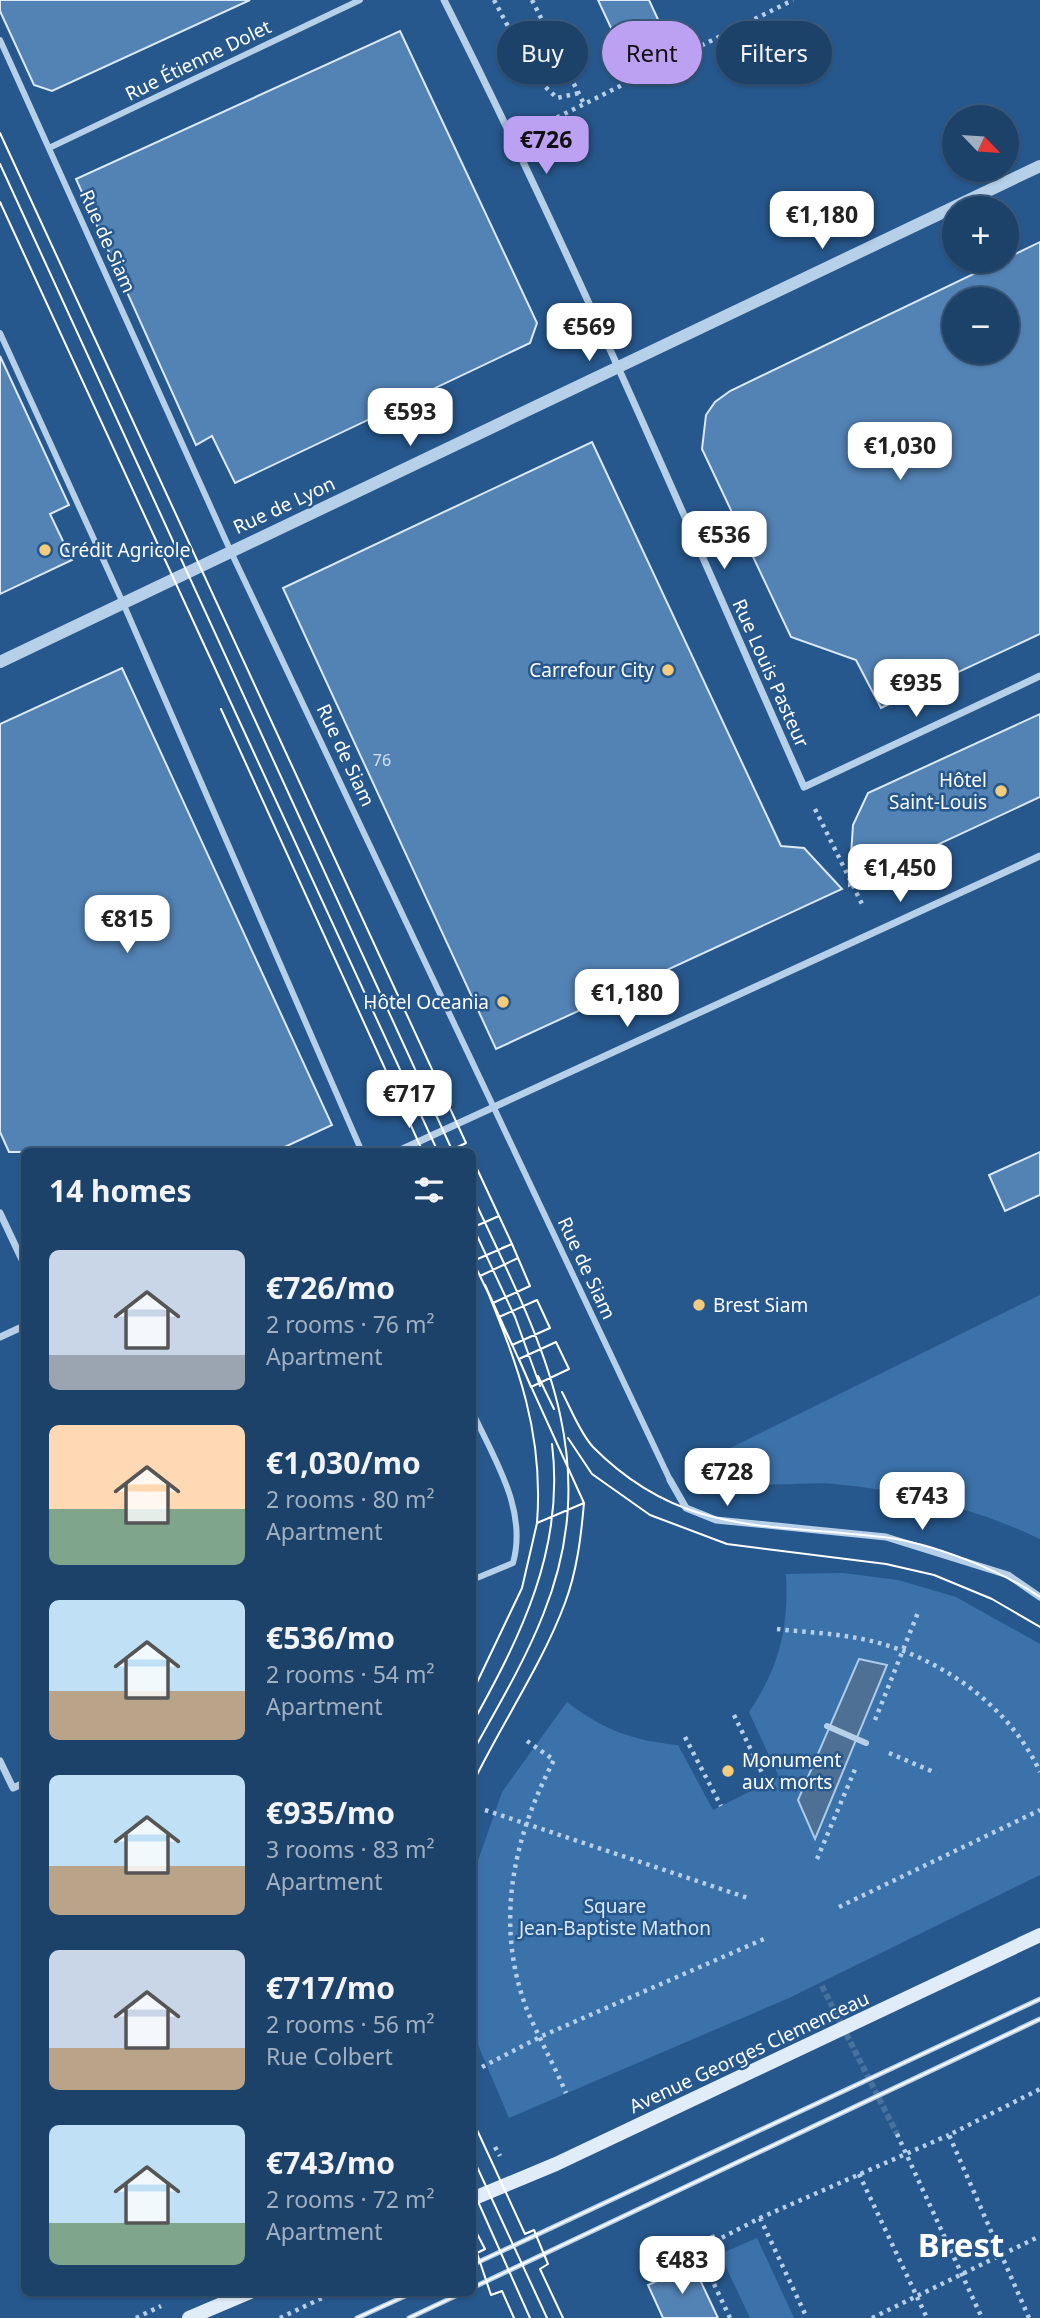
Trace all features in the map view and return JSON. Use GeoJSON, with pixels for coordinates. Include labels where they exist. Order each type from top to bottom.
{"type":"FeatureCollection","features":[{"type":"Feature","properties":{"kind":"main road","name":"Avenue Georges Clemenceau"},"geometry":{"type":"LineString","coordinates":[[476,2197],[556,2164],[1040,1936]]}},
{"type":"Feature","properties":{"kind":"main road"},"geometry":{"type":"LineString","coordinates":[[189,2318],[241,2296]]}},
{"type":"Feature","properties":{"kind":"street","name":"Rue Étienne Dolet"},"geometry":{"type":"LineString","coordinates":[[49,148],[360,0]]}},
{"type":"Feature","properties":{"kind":"street","name":"Rue Louis Pasteur"},"geometry":{"type":"LineString","coordinates":[[444,0],[514,139],[804,787]]}},
{"type":"Feature","properties":{"kind":"street","name":"Rue de Siam"},"geometry":{"type":"LineString","coordinates":[[0,40],[231,552],[670,1480]]}},
{"type":"Feature","properties":{"kind":"street","name":"Rue de Lyon"},"geometry":{"type":"LineString","coordinates":[[0,662],[1040,166]]}},
{"type":"Feature","properties":{"kind":"street"},"geometry":{"type":"LineString","coordinates":[[0,333],[123,603],[360,1148]]}},
{"type":"Feature","properties":{"kind":"street"},"geometry":{"type":"LineString","coordinates":[[804,787],[1040,676]]}},
{"type":"Feature","properties":{"kind":"street"},"geometry":{"type":"LineString","coordinates":[[404,1148],[1040,856]]}},
{"type":"Feature","properties":{"kind":"street"},"geometry":{"type":"LineString","coordinates":[[0,1213],[21,1258]]}},
{"type":"Feature","properties":{"kind":"street"},"geometry":{"type":"LineString","coordinates":[[0,1337],[21,1327]]}},
{"type":"Feature","properties":{"kind":"street"},"geometry":{"type":"LineString","coordinates":[[476,1420],[517,1511],[520,1539],[513,1563],[476,1578]]}},
{"type":"Feature","properties":{"kind":"street"},"geometry":{"type":"LineString","coordinates":[[670,1480],[686,1508],[716,1520],[886,1537],[1008,1575],[1040,1597]]}},
{"type":"Feature","properties":{"kind":"street"},"geometry":{"type":"LineString","coordinates":[[827,1726],[866,1743]]}},
{"type":"Feature","properties":{"kind":"street"},"geometry":{"type":"LineString","coordinates":[[0,1761],[13,1788],[21,1784]]}},
{"type":"Feature","properties":{"kind":"lane"},"geometry":{"type":"LineString","coordinates":[[476,2263],[1040,2000]]}},
{"type":"Feature","properties":{"kind":"lane"},"geometry":{"type":"LineString","coordinates":[[476,2286],[1040,2019]]}},
{"type":"Feature","properties":{"kind":"lane"},"geometry":{"type":"LineString","coordinates":[[357,2318],[405,2296]]}},
{"type":"Feature","properties":{"kind":"lane"},"geometry":{"type":"LineString","coordinates":[[410,2318],[456,2296]]}},
{"type":"Feature","properties":{"kind":"path"},"geometry":{"type":"LineString","coordinates":[[494,0],[535,77],[557,98],[579,93]]}},
{"type":"Feature","properties":{"kind":"path"},"geometry":{"type":"LineString","coordinates":[[532,0],[584,104]]}},
{"type":"Feature","properties":{"kind":"path"},"geometry":{"type":"LineString","coordinates":[[514,139],[793,0]]}},
{"type":"Feature","properties":{"kind":"path"},"geometry":{"type":"LineString","coordinates":[[804,787],[875,931]]}},
{"type":"Feature","properties":{"kind":"path"},"geometry":{"type":"LineString","coordinates":[[903,1652],[919,1610]]}},
{"type":"Feature","properties":{"kind":"path"},"geometry":{"type":"LineString","coordinates":[[777,1629],[858,1638],[903,1652],[982,1695],[1009,1724],[1040,1772]]}},
{"type":"Feature","properties":{"kind":"path"},"geometry":{"type":"LineString","coordinates":[[734,1715],[767,1783]]}},
{"type":"Feature","properties":{"kind":"path"},"geometry":{"type":"LineString","coordinates":[[685,1737],[721,1806]]}},
{"type":"Feature","properties":{"kind":"path"},"geometry":{"type":"LineString","coordinates":[[527,1741],[554,1760],[525,1823],[512,1874],[511,1920],[516,1969],[528,2010],[566,2093]]}},
{"type":"Feature","properties":{"kind":"path"},"geometry":{"type":"LineString","coordinates":[[866,1743],[936,1773]]}},
{"type":"Feature","properties":{"kind":"path"},"geometry":{"type":"LineString","coordinates":[[485,1810],[748,1898]]}},
{"type":"Feature","properties":{"kind":"path"},"geometry":{"type":"LineString","coordinates":[[839,1907],[1040,1810]]}},
{"type":"Feature","properties":{"kind":"path"},"geometry":{"type":"LineString","coordinates":[[482,2067],[542,2036],[764,1940]]}},
{"type":"Feature","properties":{"kind":"path"},"geometry":{"type":"LineString","coordinates":[[730,2318],[698,2250],[760,2218],[949,2135],[1040,2089]]}},
{"type":"Feature","properties":{"kind":"path"},"geometry":{"type":"LineString","coordinates":[[897,2134],[982,2318]]}},
{"type":"Feature","properties":{"kind":"path"},"geometry":{"type":"LineString","coordinates":[[949,2135],[1029,2318]]}},
{"type":"Feature","properties":{"kind":"path"},"geometry":{"type":"LineString","coordinates":[[859,2174],[927,2318]]}},
{"type":"Feature","properties":{"kind":"path"},"geometry":{"type":"LineString","coordinates":[[760,2218],[807,2318]]}},
{"type":"Feature","properties":{"kind":"path"},"geometry":{"type":"LineString","coordinates":[[703,2260],[720,2251],[712,2235]]}},
{"type":"Feature","properties":{"kind":"path"},"geometry":{"type":"LineString","coordinates":[[872,2318],[1040,2236]]}},
{"type":"Feature","properties":{"kind":"path"},"geometry":{"type":"LineString","coordinates":[[280,2318],[327,2296]]}},
{"type":"Feature","properties":{"kind":"green space"},"geometry":{"type":"Polygon","coordinates":[[[1040,1295],[1040,1539],[990,1518],[914,1496],[825,1483],[752,1483],[736,1475],[720,1453],[1040,1295]]]}},
{"type":"Feature","properties":{"kind":"green space","name":"Square Jean-Baptiste Mathon"},"geometry":{"type":"Polygon","coordinates":[[[843,1573],[898,1580],[956,1597],[1040,1644],[1040,1875],[789,1998],[509,2118],[476,2040],[476,1867],[502,1792],[567,1702],[593,1720],[619,1732],[678,1745],[713,1810],[779,1777],[749,1712],[768,1679],[780,1647],[786,1612],[786,1574],[843,1573]]]}},
{"type":"Feature","properties":{"kind":"green space"},"geometry":{"type":"Polygon","coordinates":[[[757,2238],[794,2318],[750,2318],[720,2254],[757,2238]]]}},
{"type":"Feature","properties":{"kind":"shaded area"},"geometry":{"type":"Polygon","coordinates":[[[859,1659],[887,1665],[815,1839],[798,1800],[859,1659]]]}},
{"type":"Feature","properties":{"kind":"building"},"geometry":{"type":"Polygon","coordinates":[[[0,0],[250,0],[52,91],[34,85],[0,11],[0,0]]]}},
{"type":"Feature","properties":{"kind":"building"},"geometry":{"type":"Polygon","coordinates":[[[598,0],[649,0],[659,21],[608,21],[598,0]]]}},
{"type":"Feature","properties":{"kind":"building"},"geometry":{"type":"Polygon","coordinates":[[[400,31],[537,323],[530,343],[235,483],[212,436],[196,445],[76,179],[400,31]]]}},
{"type":"Feature","properties":{"kind":"building"},"geometry":{"type":"Polygon","coordinates":[[[1040,242],[1040,634],[881,708],[856,660],[791,637],[702,449],[706,415],[715,402],[730,391],[942,289],[942,364],[1019,364],[1019,287],[946,287],[976,273],[1019,273],[1019,252],[1040,242]]]}},
{"type":"Feature","properties":{"kind":"building"},"geometry":{"type":"Polygon","coordinates":[[[0,356],[69,505],[50,514],[72,560],[0,594],[0,356]]]}},
{"type":"Feature","properties":{"kind":"building"},"geometry":{"type":"Polygon","coordinates":[[[592,442],[781,846],[804,848],[842,889],[496,1049],[283,588],[592,442]]]}},
{"type":"Feature","properties":{"kind":"building"},"geometry":{"type":"Polygon","coordinates":[[[122,668],[332,1125],[283,1148],[21,1148],[21,1152],[9,1152],[0,1132],[0,724],[122,668]]]}},
{"type":"Feature","properties":{"kind":"building"},"geometry":{"type":"Polygon","coordinates":[[[1040,714],[1040,797],[849,886],[853,825],[868,793],[1040,714]]]}},
{"type":"Feature","properties":{"kind":"building"},"geometry":{"type":"Polygon","coordinates":[[[1040,1152],[1040,1195],[1005,1211],[989,1175],[1040,1152]]]}},
{"type":"Feature","properties":{"kind":"building"},"geometry":{"type":"Polygon","coordinates":[[[693,2265],[718,2318],[663,2318],[648,2285],[693,2265]]]}},
{"type":"Feature","properties":{"kind":"tunnel"},"geometry":{"type":"LineString","coordinates":[[822,1986],[897,2134]]}},
{"type":"Feature","properties":{"kind":"tram line"},"geometry":{"type":"LineString","coordinates":[[0,133],[466,1143],[455,1148]]}},
{"type":"Feature","properties":{"kind":"tram line"},"geometry":{"type":"LineString","coordinates":[[0,164],[451,1148]]}},
{"type":"Feature","properties":{"kind":"tram line"},"geometry":{"type":"LineString","coordinates":[[0,202],[436,1148]]}},
{"type":"Feature","properties":{"kind":"tram line"},"geometry":{"type":"LineString","coordinates":[[221,709],[421,1148]]}},
{"type":"Feature","properties":{"kind":"tram line"},"geometry":{"type":"LineString","coordinates":[[476,1167],[499,1216],[492,1219]]}},
{"type":"Feature","properties":{"kind":"tram line"},"geometry":{"type":"LineString","coordinates":[[476,1204],[520,1298],[556,1399],[566,1450],[568,1502],[561,1557],[543,1615],[519,1668],[476,1746]]}},
{"type":"Feature","properties":{"kind":"tram line"},"geometry":{"type":"LineString","coordinates":[[476,1226],[499,1216],[512,1244],[502,1248]]}},
{"type":"Feature","properties":{"kind":"tram line"},"geometry":{"type":"LineString","coordinates":[[476,1234],[515,1317],[540,1386]]}},
{"type":"Feature","properties":{"kind":"tram line"},"geometry":{"type":"LineString","coordinates":[[476,1267],[480,1276],[518,1258],[512,1244]]}},
{"type":"Feature","properties":{"kind":"tram line"},"geometry":{"type":"LineString","coordinates":[[476,1260],[512,1244]]}},
{"type":"Feature","properties":{"kind":"tram line"},"geometry":{"type":"LineString","coordinates":[[518,1258],[530,1286],[493,1303],[480,1276],[518,1258]]}},
{"type":"Feature","properties":{"kind":"tram line"},"geometry":{"type":"LineString","coordinates":[[485,1285],[584,1503],[537,1523],[536,1459],[526,1401],[518,1372],[485,1285]]}},
{"type":"Feature","properties":{"kind":"tram line"},"geometry":{"type":"LineString","coordinates":[[537,1300],[550,1328],[512,1345],[499,1317],[537,1300]]}},
{"type":"Feature","properties":{"kind":"tram line"},"geometry":{"type":"LineString","coordinates":[[556,1342],[569,1369],[531,1387],[519,1359],[556,1342]]}},
{"type":"Feature","properties":{"kind":"tram line"},"geometry":{"type":"LineString","coordinates":[[538,1376],[554,1409]]}},
{"type":"Feature","properties":{"kind":"tram line"},"geometry":{"type":"LineString","coordinates":[[562,1392],[593,1447],[626,1476],[660,1497],[729,1521],[883,1537],[923,1545],[986,1568],[1040,1597]]}},
{"type":"Feature","properties":{"kind":"tram line"},"geometry":{"type":"LineString","coordinates":[[568,1438],[592,1474],[650,1515],[727,1544],[886,1564],[934,1575],[992,1599],[1040,1627]]}},
{"type":"Feature","properties":{"kind":"tram line"},"geometry":{"type":"LineString","coordinates":[[476,1716],[522,1624],[545,1555],[552,1519],[552,1444]]}},
{"type":"Feature","properties":{"kind":"tram line"},"geometry":{"type":"LineString","coordinates":[[476,1685],[522,1588],[537,1523],[584,1503],[578,1554],[565,1603],[533,1673],[476,1777]]}},
{"type":"Feature","properties":{"kind":"tram line"},"geometry":{"type":"LineString","coordinates":[[476,2263],[1040,1999]]}},
{"type":"Feature","properties":{"kind":"tram line"},"geometry":{"type":"LineString","coordinates":[[476,2286],[1040,2019]]}},
{"type":"Feature","properties":{"kind":"tram line"},"geometry":{"type":"LineString","coordinates":[[476,2128],[525,2234],[534,2230],[548,2264],[540,2269],[563,2318]]}},
{"type":"Feature","properties":{"kind":"tram line"},"geometry":{"type":"LineString","coordinates":[[476,2165],[547,2318]]}},
{"type":"Feature","properties":{"kind":"tram line"},"geometry":{"type":"LineString","coordinates":[[476,2197],[530,2318]]}},
{"type":"Feature","properties":{"kind":"tram line"},"geometry":{"type":"LineString","coordinates":[[476,2232],[485,2249],[477,2253],[491,2295],[502,2291],[514,2318]]}},
{"type":"Feature","properties":{"kind":"tram line"},"geometry":{"type":"LineString","coordinates":[[357,2318],[405,2296]]}},
{"type":"Feature","properties":{"kind":"tram line"},"geometry":{"type":"LineString","coordinates":[[409,2318],[456,2296]]}},
{"type":"Feature","properties":{"kind":"place","name":"Crédit Agricole"},"geometry":{"type":"Point","coordinates":[45,550]}},
{"type":"Feature","properties":{"kind":"place","name":"Carrefour City"},"geometry":{"type":"Point","coordinates":[668,670]}},
{"type":"Feature","properties":{"kind":"place","name":"Hôtel Saint-Louis"},"geometry":{"type":"Point","coordinates":[1001,791]}},
{"type":"Feature","properties":{"kind":"place","name":"Hôtel Oceania"},"geometry":{"type":"Point","coordinates":[503,1002]}},
{"type":"Feature","properties":{"kind":"place","name":"Brest Siam"},"geometry":{"type":"Point","coordinates":[699,1305]}},
{"type":"Feature","properties":{"kind":"place","name":"Monument aux morts"},"geometry":{"type":"Point","coordinates":[728,1771]}},
{"type":"Feature","properties":{"kind":"district","name":"Brest"},"geometry":{"type":"Point","coordinates":[961,2245]}}]}
